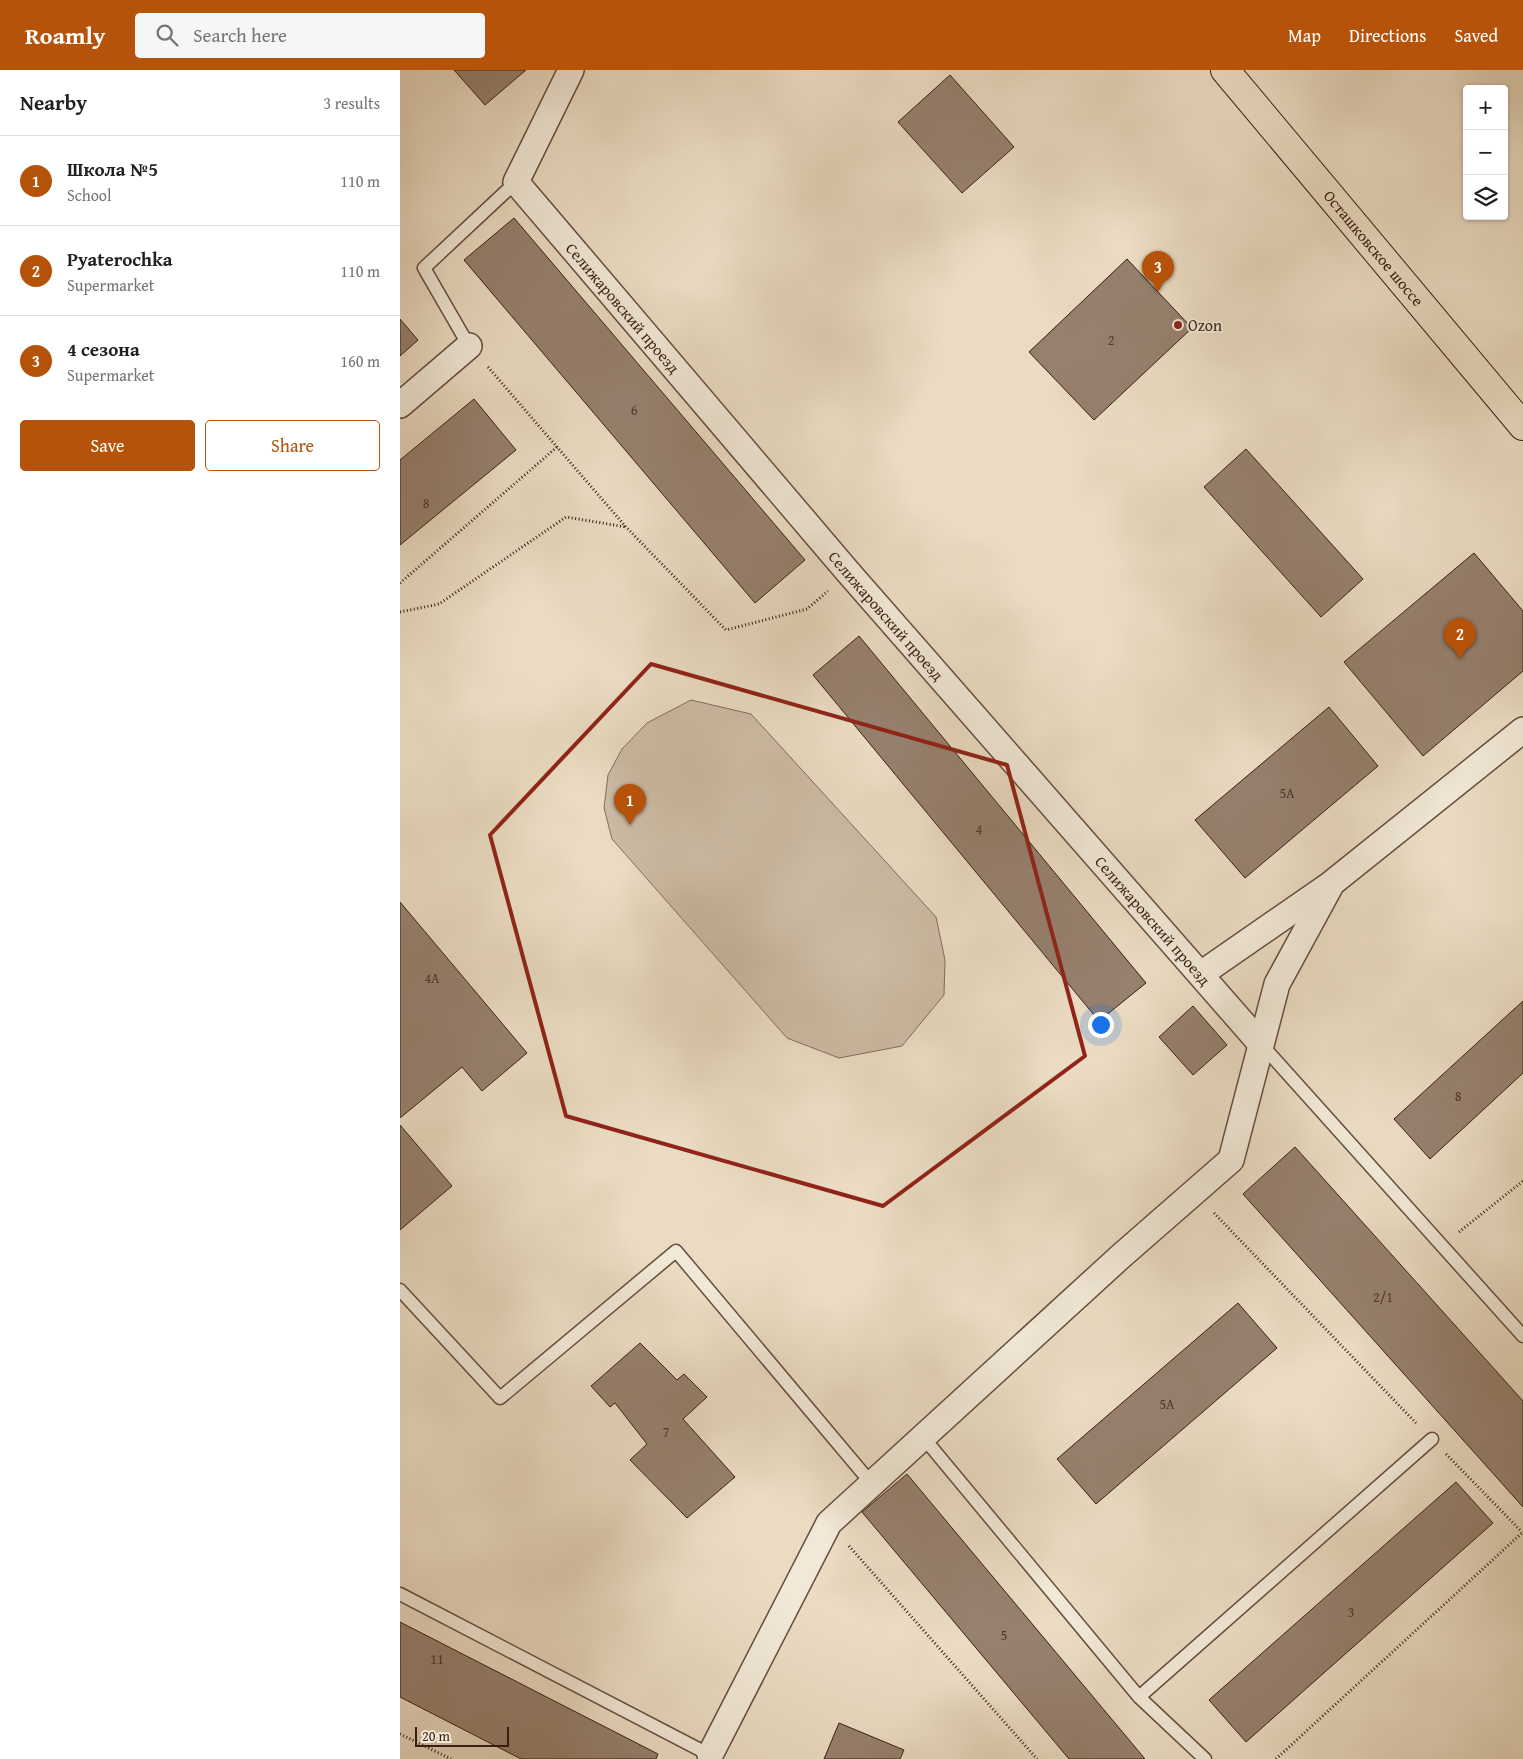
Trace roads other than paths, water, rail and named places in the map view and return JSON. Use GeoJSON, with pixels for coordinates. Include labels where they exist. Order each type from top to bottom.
{"type":"FeatureCollection","features":[{"type":"Feature","properties":{"kind":"main road","name":"Осташковское шоссе"},"geometry":{"type":"LineString","coordinates":[[1226,70],[1523,426]]}},
{"type":"Feature","properties":{"kind":"street"},"geometry":{"type":"LineString","coordinates":[[516,182],[571,70]]}},
{"type":"Feature","properties":{"kind":"street","name":"Селижаровский проезд"},"geometry":{"type":"LineString","coordinates":[[516,182],[848,572],[1261,1044]]}},
{"type":"Feature","properties":{"kind":"street"},"geometry":{"type":"LineString","coordinates":[[400,405],[469,346]]}},
{"type":"Feature","properties":{"kind":"street"},"geometry":{"type":"LineString","coordinates":[[1201,974],[1332,883],[1523,730]]}},
{"type":"Feature","properties":{"kind":"street"},"geometry":{"type":"LineString","coordinates":[[710,1755],[828,1523],[1231,1160],[1277,984],[1332,883]]}},
{"type":"Feature","properties":{"kind":"lane"},"geometry":{"type":"LineString","coordinates":[[469,346],[424,268],[516,182]]}},
{"type":"Feature","properties":{"kind":"lane"},"geometry":{"type":"LineString","coordinates":[[1261,1044],[1523,1336]]}},
{"type":"Feature","properties":{"kind":"lane"},"geometry":{"type":"LineString","coordinates":[[400,1290],[500,1398],[676,1251],[872,1484]]}},
{"type":"Feature","properties":{"kind":"lane"},"geometry":{"type":"LineString","coordinates":[[923,1437],[1139,1697],[1205,1759]]}},
{"type":"Feature","properties":{"kind":"lane"},"geometry":{"type":"LineString","coordinates":[[1139,1697],[1432,1440]]}},
{"type":"Feature","properties":{"kind":"lane"},"geometry":{"type":"LineString","coordinates":[[400,1594],[710,1755]]}},
{"type":"Feature","properties":{"kind":"place","name":"4 сезона"},"geometry":{"type":"Point","coordinates":[1158,292]}},
{"type":"Feature","properties":{"kind":"place","name":"Ozon"},"geometry":{"type":"Point","coordinates":[1178,325]}},
{"type":"Feature","properties":{"kind":"place","name":"Pyaterochka"},"geometry":{"type":"Point","coordinates":[1460,659]}},
{"type":"Feature","properties":{"kind":"place","name":"Школа №5"},"geometry":{"type":"Point","coordinates":[630,825]}}]}
